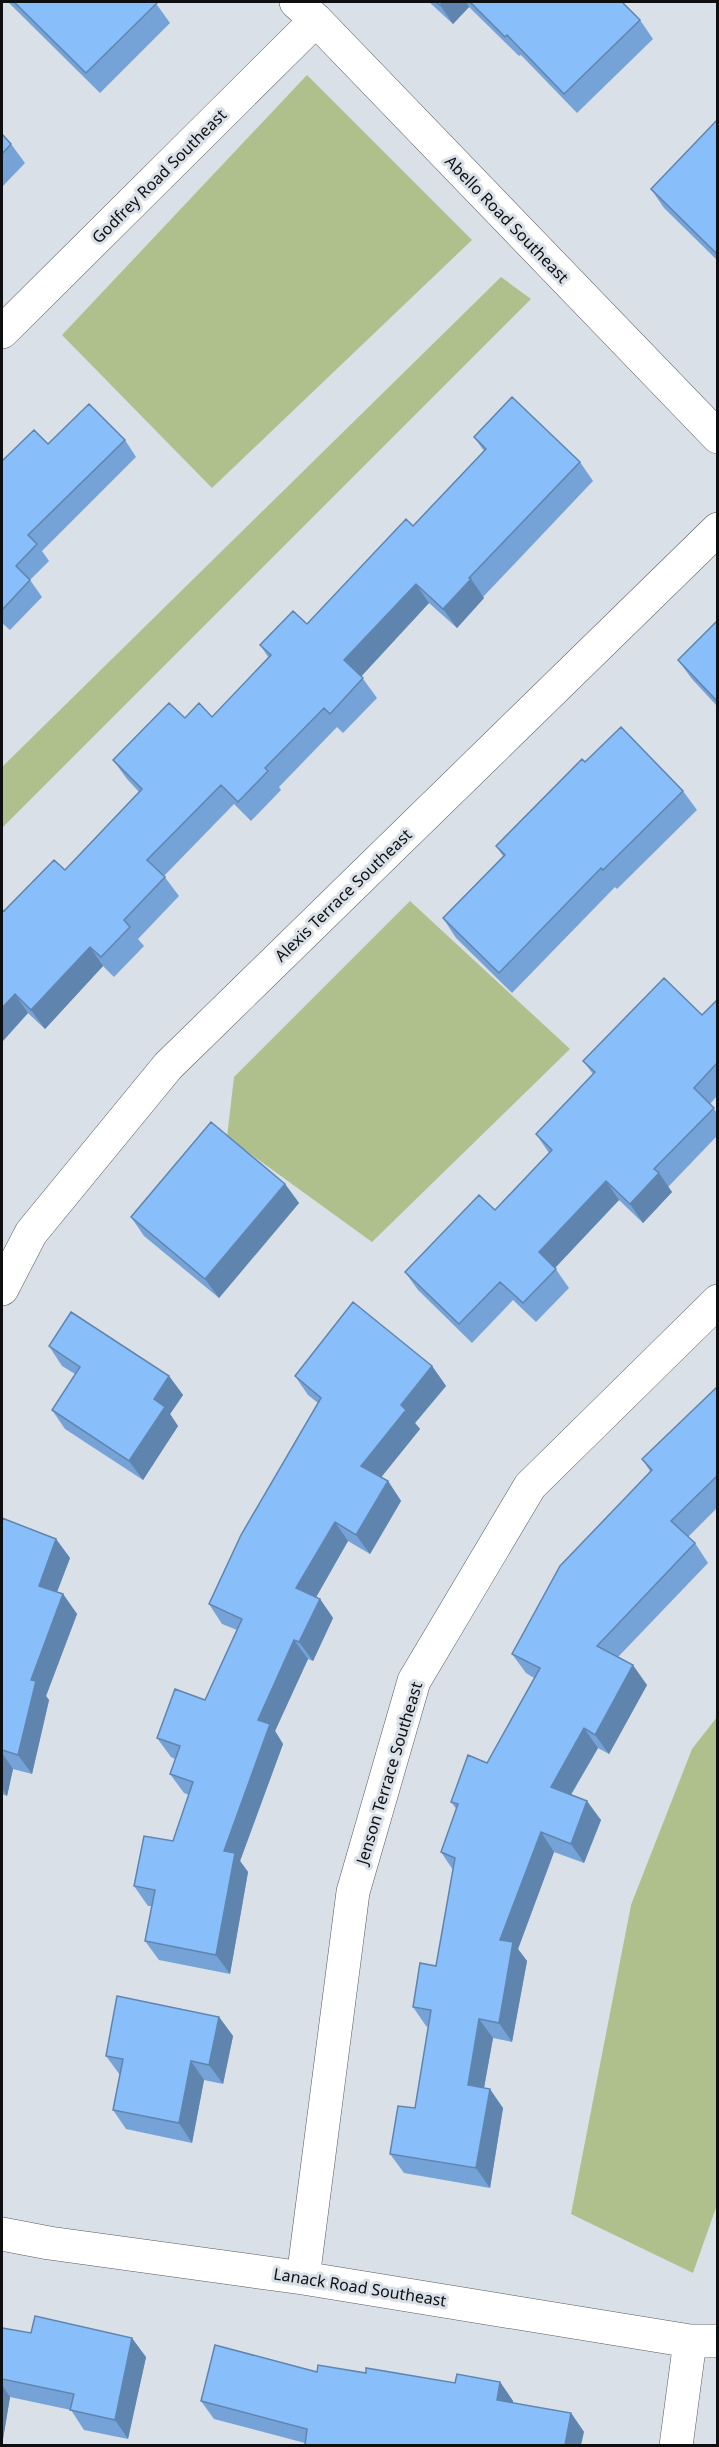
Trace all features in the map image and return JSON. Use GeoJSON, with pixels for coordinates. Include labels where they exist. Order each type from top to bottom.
{"type":"FeatureCollection","features":[{"type":"Feature","properties":{"kind":"street","name":"Godfrey Road Southeast"},"geometry":{"type":"LineString","coordinates":[[2,332],[306,10]]}},
{"type":"Feature","properties":{"kind":"street","name":"Abello Road Southeast"},"geometry":{"type":"LineString","coordinates":[[306,10],[717,437]]}},
{"type":"Feature","properties":{"kind":"street","name":"Alexis Terrace Southeast"},"geometry":{"type":"LineString","coordinates":[[2,1289],[31,1233],[168,1066],[717,529]]}},
{"type":"Feature","properties":{"kind":"street","name":"Jenson Terrace Southeast"},"geometry":{"type":"LineString","coordinates":[[303,2278],[353,1892],[414,1681],[530,1486],[717,1301]]}},
{"type":"Feature","properties":{"kind":"street","name":"Lanack Road Southeast"},"geometry":{"type":"LineString","coordinates":[[2,2234],[49,2243],[303,2278],[704,2341]]}},
{"type":"Feature","properties":{"kind":"street"},"geometry":{"type":"LineString","coordinates":[[676,2445],[704,2341]]}},
{"type":"Feature","properties":{"kind":"green space"},"geometry":{"type":"Polygon","coordinates":[[[307,75],[472,240],[212,488],[62,335],[307,75]]]}},
{"type":"Feature","properties":{"kind":"green space"},"geometry":{"type":"Polygon","coordinates":[[[501,277],[531,299],[2,828],[2,767],[501,277]]]}},
{"type":"Feature","properties":{"kind":"green space"},"geometry":{"type":"Polygon","coordinates":[[[410,901],[570,1049],[372,1242],[227,1137],[234,1077],[410,901]]]}},
{"type":"Feature","properties":{"kind":"green space"},"geometry":{"type":"Polygon","coordinates":[[[717,1717],[718,2202],[693,2273],[571,2214],[631,1905],[692,1749],[717,1717]]]}},
{"type":"Feature","properties":{"kind":"building"},"geometry":{"type":"Polygon","coordinates":[[[14,2],[155,2],[157,3],[86,73],[14,2]]]}},
{"type":"Feature","properties":{"kind":"building"},"geometry":{"type":"Polygon","coordinates":[[[470,2],[622,2],[640,20],[564,94],[507,35],[505,37],[470,2]]]}},
{"type":"Feature","properties":{"kind":"building"},"geometry":{"type":"Polygon","coordinates":[[[717,120],[717,254],[651,189],[717,120]]]}},
{"type":"Feature","properties":{"kind":"building"},"geometry":{"type":"Polygon","coordinates":[[[2,134],[11,144],[2,154],[2,134]]]}},
{"type":"Feature","properties":{"kind":"building"},"geometry":{"type":"Polygon","coordinates":[[[512,397],[580,462],[469,578],[471,579],[443,609],[416,584],[344,660],[363,678],[330,714],[324,708],[265,768],[268,771],[238,802],[221,785],[147,860],[165,877],[124,920],[130,927],[101,957],[90,947],[31,1010],[15,994],[2,1008],[2,910],[4,911],[54,860],[65,870],[142,789],[113,760],[169,703],[185,718],[199,703],[212,717],[271,655],[260,645],[293,611],[307,624],[406,519],[413,526],[486,449],[474,437],[512,397]]]}},
{"type":"Feature","properties":{"kind":"building"},"geometry":{"type":"Polygon","coordinates":[[[89,404],[125,440],[28,535],[37,544],[16,566],[30,580],[2,610],[2,461],[34,430],[48,444],[89,404]]]}},
{"type":"Feature","properties":{"kind":"building"},"geometry":{"type":"Polygon","coordinates":[[[717,621],[717,701],[678,660],[717,621]]]}},
{"type":"Feature","properties":{"kind":"building"},"geometry":{"type":"Polygon","coordinates":[[[621,727],[683,791],[603,870],[601,868],[499,973],[443,918],[505,855],[496,846],[582,759],[585,762],[621,727]]]}},
{"type":"Feature","properties":{"kind":"building"},"geometry":{"type":"Polygon","coordinates":[[[664,978],[702,1015],[717,1000],[717,1063],[694,1088],[714,1108],[654,1169],[659,1173],[630,1204],[606,1181],[539,1252],[556,1269],[523,1303],[500,1282],[459,1324],[405,1272],[479,1195],[495,1210],[552,1150],[536,1134],[595,1072],[583,1061],[664,978]]]}},
{"type":"Feature","properties":{"kind":"building"},"geometry":{"type":"Polygon","coordinates":[[[211,1122],[285,1184],[205,1279],[131,1217],[211,1122]]]}},
{"type":"Feature","properties":{"kind":"building"},"geometry":{"type":"Polygon","coordinates":[[[353,1302],[432,1366],[401,1405],[406,1410],[361,1466],[388,1481],[356,1535],[335,1522],[296,1588],[320,1599],[299,1642],[294,1640],[258,1720],[270,1724],[224,1851],[235,1853],[216,1955],[145,1941],[155,1890],[134,1886],[144,1836],[173,1841],[193,1782],[170,1774],[180,1746],[157,1738],[175,1689],[205,1700],[242,1619],[209,1604],[241,1535],[321,1398],[295,1376],[353,1302]]]}},
{"type":"Feature","properties":{"kind":"building"},"geometry":{"type":"Polygon","coordinates":[[[71,1312],[169,1376],[154,1399],[165,1407],[129,1461],[52,1410],[80,1367],[49,1346],[71,1312]]]}},
{"type":"Feature","properties":{"kind":"building"},"geometry":{"type":"Polygon","coordinates":[[[717,1387],[717,1476],[671,1521],[695,1543],[597,1646],[633,1665],[595,1735],[584,1728],[551,1787],[587,1801],[571,1844],[541,1832],[500,1940],[513,1942],[499,2023],[479,2019],[468,2085],[490,2089],[476,2168],[390,2154],[398,2106],[415,2108],[431,2010],[413,2007],[420,1963],[436,1966],[455,1858],[441,1852],[458,1804],[451,1802],[468,1755],[487,1763],[540,1668],[512,1654],[560,1566],[652,1470],[642,1459],[717,1387]]]}},
{"type":"Feature","properties":{"kind":"building"},"geometry":{"type":"Polygon","coordinates":[[[2,1518],[56,1539],[39,1586],[63,1594],[31,1680],[36,1681],[18,1755],[2,1750],[2,1518]]]}},
{"type":"Feature","properties":{"kind":"building"},"geometry":{"type":"Polygon","coordinates":[[[117,1996],[219,2017],[209,2065],[191,2061],[179,2123],[113,2110],[123,2059],[106,2056],[117,1996]]]}},
{"type":"Feature","properties":{"kind":"building"},"geometry":{"type":"Polygon","coordinates":[[[35,2316],[132,2338],[115,2420],[70,2410],[74,2394],[2,2379],[2,2328],[31,2333],[35,2316]]]}},
{"type":"Feature","properties":{"kind":"building"},"geometry":{"type":"Polygon","coordinates":[[[215,2345],[317,2372],[318,2365],[366,2373],[366,2368],[455,2383],[457,2374],[500,2382],[497,2400],[571,2413],[565,2445],[305,2445],[307,2429],[201,2401],[215,2345]]]}}]}
